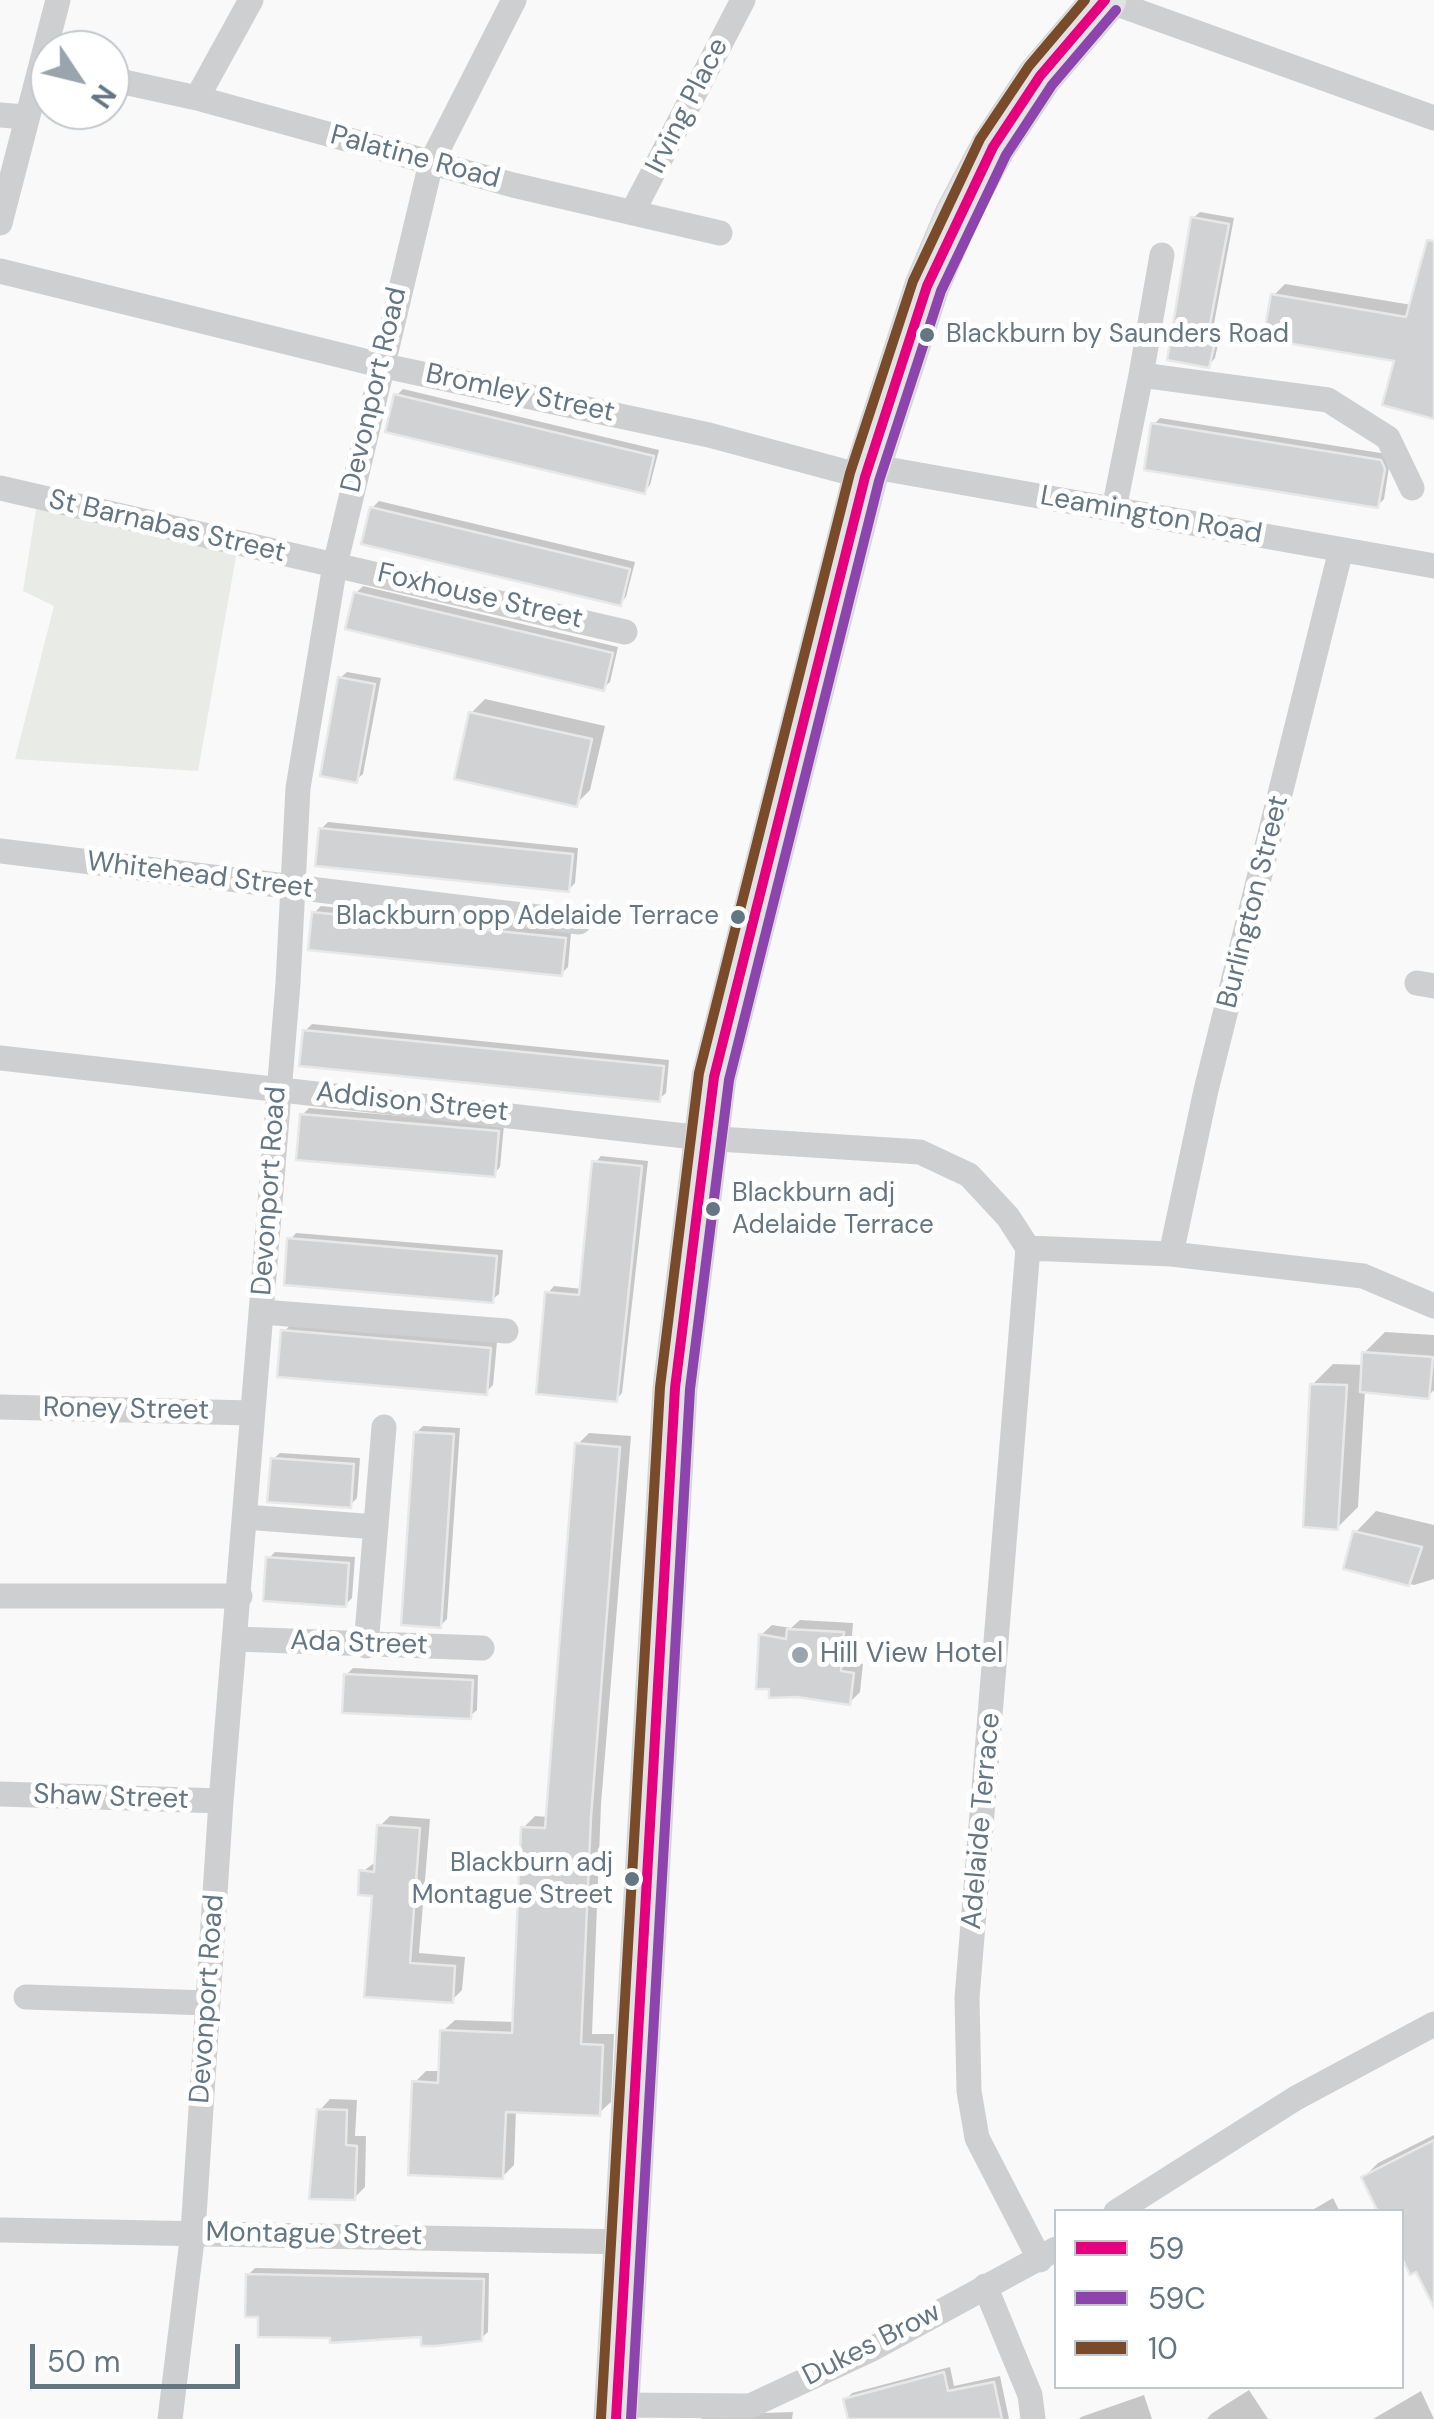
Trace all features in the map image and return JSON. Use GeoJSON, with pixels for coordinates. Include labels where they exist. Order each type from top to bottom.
{"type":"FeatureCollection","features":[{"type":"Feature","properties":{"kind":"highway"},"geometry":{"type":"LineString","coordinates":[[617,2412],[675,1388],[704,1138],[725,1030],[867,471],[928,286],[957,214],[994,146],[1040,76],[1105,0]]}},
{"type":"Feature","properties":{"kind":"street"},"geometry":{"type":"LineString","coordinates":[[53,30],[58,0]]}},
{"type":"Feature","properties":{"kind":"street"},"geometry":{"type":"LineString","coordinates":[[197,98],[250,0]]}},
{"type":"Feature","properties":{"kind":"street","name":"Devonport Road"},"geometry":{"type":"LineString","coordinates":[[170,2419],[193,2232],[221,1801],[288,984],[298,788],[335,564],[430,162],[514,0]]}},
{"type":"Feature","properties":{"kind":"street","name":"Irving Place"},"geometry":{"type":"LineString","coordinates":[[632,213],[743,0]]}},
{"type":"Feature","properties":{"kind":"street"},"geometry":{"type":"LineString","coordinates":[[1105,0],[1434,118]]}},
{"type":"Feature","properties":{"kind":"street","name":"Palatine Road"},"geometry":{"type":"LineString","coordinates":[[130,83],[720,233]]}},
{"type":"Feature","properties":{"kind":"street"},"geometry":{"type":"LineString","coordinates":[[0,223],[13,116],[30,91]]}},
{"type":"Feature","properties":{"kind":"street"},"geometry":{"type":"LineString","coordinates":[[1114,510],[1162,255]]}},
{"type":"Feature","properties":{"kind":"street","name":"Bromley Street"},"geometry":{"type":"LineString","coordinates":[[0,270],[380,364],[867,471]]}},
{"type":"Feature","properties":{"kind":"street"},"geometry":{"type":"LineString","coordinates":[[1141,375],[1328,400],[1388,438],[1412,488]]}},
{"type":"Feature","properties":{"kind":"street","name":"Leamington Road"},"geometry":{"type":"LineString","coordinates":[[867,471],[1434,566]]}},
{"type":"Feature","properties":{"kind":"street","name":"St Barnabas Street"},"geometry":{"type":"LineString","coordinates":[[0,488],[335,564]]}},
{"type":"Feature","properties":{"kind":"street","name":"Burlington Street"},"geometry":{"type":"LineString","coordinates":[[1171,1254],[1206,1090],[1341,550]]}},
{"type":"Feature","properties":{"kind":"street","name":"Foxhouse Street"},"geometry":{"type":"LineString","coordinates":[[335,564],[625,632]]}},
{"type":"Feature","properties":{"kind":"street","name":"Whitehead Street"},"geometry":{"type":"LineString","coordinates":[[0,852],[579,922]]}},
{"type":"Feature","properties":{"kind":"street","name":"Addison Street"},"geometry":{"type":"LineString","coordinates":[[0,1058],[704,1138]]}},
{"type":"Feature","properties":{"kind":"street"},"geometry":{"type":"LineString","coordinates":[[704,1138],[920,1152],[969,1175],[1008,1217],[1028,1248],[1171,1254],[1364,1276],[1434,1306]]}},
{"type":"Feature","properties":{"kind":"street","name":"Adelaide Terrace"},"geometry":{"type":"LineString","coordinates":[[1028,1248],[966,1998],[969,2090],[977,2138],[1048,2254]]}},
{"type":"Feature","properties":{"kind":"street"},"geometry":{"type":"LineString","coordinates":[[262,1312],[506,1331]]}},
{"type":"Feature","properties":{"kind":"street","name":"Roney Street"},"geometry":{"type":"LineString","coordinates":[[0,1408],[252,1413]]}},
{"type":"Feature","properties":{"kind":"street"},"geometry":{"type":"LineString","coordinates":[[366,1646],[384,1427]]}},
{"type":"Feature","properties":{"kind":"street"},"geometry":{"type":"LineString","coordinates":[[245,1517],[376,1527]]}},
{"type":"Feature","properties":{"kind":"street"},"geometry":{"type":"LineString","coordinates":[[0,1596],[240,1596]]}},
{"type":"Feature","properties":{"kind":"street","name":"Ada Street"},"geometry":{"type":"LineString","coordinates":[[236,1639],[482,1648]]}},
{"type":"Feature","properties":{"kind":"street","name":"Shaw Street"},"geometry":{"type":"LineString","coordinates":[[0,1794],[221,1801]]}},
{"type":"Feature","properties":{"kind":"street"},"geometry":{"type":"LineString","coordinates":[[26,1997],[208,2003]]}},
{"type":"Feature","properties":{"kind":"street"},"geometry":{"type":"LineString","coordinates":[[1121,2209],[1296,2098],[1434,2024]]}},
{"type":"Feature","properties":{"kind":"street","name":"Montague Street"},"geometry":{"type":"LineString","coordinates":[[0,2230],[628,2242]]}},
{"type":"Feature","properties":{"kind":"street","name":"Dukes Brow"},"geometry":{"type":"LineString","coordinates":[[617,2412],[750,2406],[870,2350],[1048,2254]]}},
{"type":"Feature","properties":{"kind":"street"},"geometry":{"type":"LineString","coordinates":[[985,2286],[1030,2395],[1034,2419]]}},
{"type":"Feature","properties":{"kind":"shaded area"},"geometry":{"type":"Polygon","coordinates":[[[36,509],[237,551],[198,771],[15,759],[54,606],[23,591],[36,509]]]}},
{"type":"Feature","properties":{"kind":"building"},"geometry":{"type":"Polygon","coordinates":[[[1191,217],[1229,224],[1207,340],[1215,342],[1209,368],[1167,360],[1191,217]]]}},
{"type":"Feature","properties":{"kind":"building"},"geometry":{"type":"Polygon","coordinates":[[[1427,240],[1434,241],[1434,419],[1382,405],[1394,361],[1263,339],[1271,294],[1406,317],[1427,240]]]}},
{"type":"Feature","properties":{"kind":"building"},"geometry":{"type":"Polygon","coordinates":[[[394,394],[654,456],[645,494],[385,432],[394,394]]]}},
{"type":"Feature","properties":{"kind":"building"},"geometry":{"type":"Polygon","coordinates":[[[1151,423],[1381,460],[1385,469],[1378,508],[1144,470],[1151,423]]]}},
{"type":"Feature","properties":{"kind":"building"},"geometry":{"type":"Polygon","coordinates":[[[370,507],[630,569],[621,606],[361,544],[370,507]]]}},
{"type":"Feature","properties":{"kind":"building"},"geometry":{"type":"Polygon","coordinates":[[[354,592],[613,653],[604,691],[345,629],[354,592]]]}},
{"type":"Feature","properties":{"kind":"building"},"geometry":{"type":"Polygon","coordinates":[[[338,677],[375,684],[357,783],[320,776],[338,677]]]}},
{"type":"Feature","properties":{"kind":"building"},"geometry":{"type":"Polygon","coordinates":[[[469,712],[592,739],[577,807],[454,779],[469,712]]]}},
{"type":"Feature","properties":{"kind":"building"},"geometry":{"type":"Polygon","coordinates":[[[319,828],[573,854],[569,892],[315,866],[319,828]]]}},
{"type":"Feature","properties":{"kind":"building"},"geometry":{"type":"Polygon","coordinates":[[[312,912],[566,938],[562,976],[308,950],[312,912]]]}},
{"type":"Feature","properties":{"kind":"building"},"geometry":{"type":"Polygon","coordinates":[[[303,1030],[664,1066],[660,1102],[299,1066],[303,1030]]]}},
{"type":"Feature","properties":{"kind":"building"},"geometry":{"type":"Polygon","coordinates":[[[300,1114],[499,1131],[495,1177],[296,1160],[300,1114]]]}},
{"type":"Feature","properties":{"kind":"building"},"geometry":{"type":"Polygon","coordinates":[[[592,1161],[642,1166],[617,1402],[536,1394],[545,1292],[579,1295],[592,1161]]]}},
{"type":"Feature","properties":{"kind":"building"},"geometry":{"type":"Polygon","coordinates":[[[287,1238],[497,1256],[493,1303],[284,1285],[287,1238]]]}},
{"type":"Feature","properties":{"kind":"building"},"geometry":{"type":"Polygon","coordinates":[[[281,1330],[491,1348],[487,1395],[277,1377],[281,1330]]]}},
{"type":"Feature","properties":{"kind":"building"},"geometry":{"type":"Polygon","coordinates":[[[1362,1352],[1433,1357],[1429,1399],[1360,1392],[1362,1352]]]}},
{"type":"Feature","properties":{"kind":"building"},"geometry":{"type":"Polygon","coordinates":[[[1310,1384],[1347,1385],[1338,1530],[1303,1527],[1310,1384]]]}},
{"type":"Feature","properties":{"kind":"building"},"geometry":{"type":"Polygon","coordinates":[[[414,1432],[454,1434],[441,1628],[401,1625],[414,1432]]]}},
{"type":"Feature","properties":{"kind":"building"},"geometry":{"type":"Polygon","coordinates":[[[575,1443],[620,1447],[591,1817],[581,2044],[603,2045],[600,2116],[506,2112],[503,2179],[408,2175],[412,2081],[438,2083],[440,2030],[512,2033],[521,1827],[545,1828],[575,1443]]]}},
{"type":"Feature","properties":{"kind":"building"},"geometry":{"type":"Polygon","coordinates":[[[271,1458],[354,1464],[351,1508],[267,1502],[271,1458]]]}},
{"type":"Feature","properties":{"kind":"building"},"geometry":{"type":"Polygon","coordinates":[[[1353,1531],[1422,1547],[1409,1586],[1343,1569],[1353,1531]]]}},
{"type":"Feature","properties":{"kind":"building"},"geometry":{"type":"Polygon","coordinates":[[[266,1557],[349,1563],[346,1607],[263,1601],[266,1557]]]}},
{"type":"Feature","properties":{"kind":"building","name":"Hill View Hotel"},"geometry":{"type":"Polygon","coordinates":[[[787,1629],[844,1632],[841,1671],[854,1673],[850,1705],[797,1697],[769,1698],[769,1689],[756,1689],[759,1634],[786,1639],[787,1629]]]}},
{"type":"Feature","properties":{"kind":"building"},"geometry":{"type":"Polygon","coordinates":[[[344,1674],[473,1680],[471,1719],[342,1713],[344,1674]]]}},
{"type":"Feature","properties":{"kind":"building"},"geometry":{"type":"Polygon","coordinates":[[[377,1825],[420,1828],[410,1963],[455,1966],[453,2003],[364,1997],[372,1896],[358,1895],[359,1870],[374,1872],[377,1825]]]}},
{"type":"Feature","properties":{"kind":"building"},"geometry":{"type":"Polygon","coordinates":[[[317,2109],[347,2110],[346,2145],[357,2146],[355,2200],[309,2199],[317,2109]]]}},
{"type":"Feature","properties":{"kind":"building"},"geometry":{"type":"Polygon","coordinates":[[[1434,2140],[1434,2308],[1416,2272],[1410,2275],[1404,2262],[1404,2209],[1377,2209],[1361,2177],[1434,2140]]]}},
{"type":"Feature","properties":{"kind":"building"},"geometry":{"type":"Polygon","coordinates":[[[246,2274],[484,2279],[482,2341],[421,2346],[421,2337],[330,2343],[330,2338],[258,2337],[258,2317],[245,2317],[246,2274]]]}},
{"type":"Feature","properties":{"kind":"building"},"geometry":{"type":"Polygon","coordinates":[[[944,2372],[948,2391],[994,2382],[1002,2419],[848,2419],[843,2399],[944,2372]]]}},
{"type":"Feature","properties":{"kind":"transit line","name":"10"},"geometry":{"type":"LineString","coordinates":[[601,2418],[660,1387],[699,1073],[850,473],[913,281],[980,139],[1029,66],[1085,0]]}},
{"type":"Feature","properties":{"kind":"transit line","name":"59"},"geometry":{"type":"LineString","coordinates":[[616,2419],[675,1388],[714,1077],[865,477],[927,286],[993,147],[1040,76],[1105,0]]}},
{"type":"Feature","properties":{"kind":"transit line","name":"59C"},"geometry":{"type":"LineString","coordinates":[[631,2419],[690,1389],[729,1080],[879,481],[941,291],[1006,155],[1052,85],[1116,10]]}},
{"type":"Feature","properties":{"kind":"place","name":"Blackburn by Saunders Road"},"geometry":{"type":"Point","coordinates":[927,335]}},
{"type":"Feature","properties":{"kind":"place","name":"Blackburn opp Adelaide Terrace"},"geometry":{"type":"Point","coordinates":[738,917]}},
{"type":"Feature","properties":{"kind":"place","name":"Blackburn adj Adelaide Terrace"},"geometry":{"type":"Point","coordinates":[713,1209]}},
{"type":"Feature","properties":{"kind":"place","name":"Hill View Hotel"},"geometry":{"type":"Point","coordinates":[800,1655]}},
{"type":"Feature","properties":{"kind":"place","name":"Blackburn adj Montague Street"},"geometry":{"type":"Point","coordinates":[632,1879]}}]}
